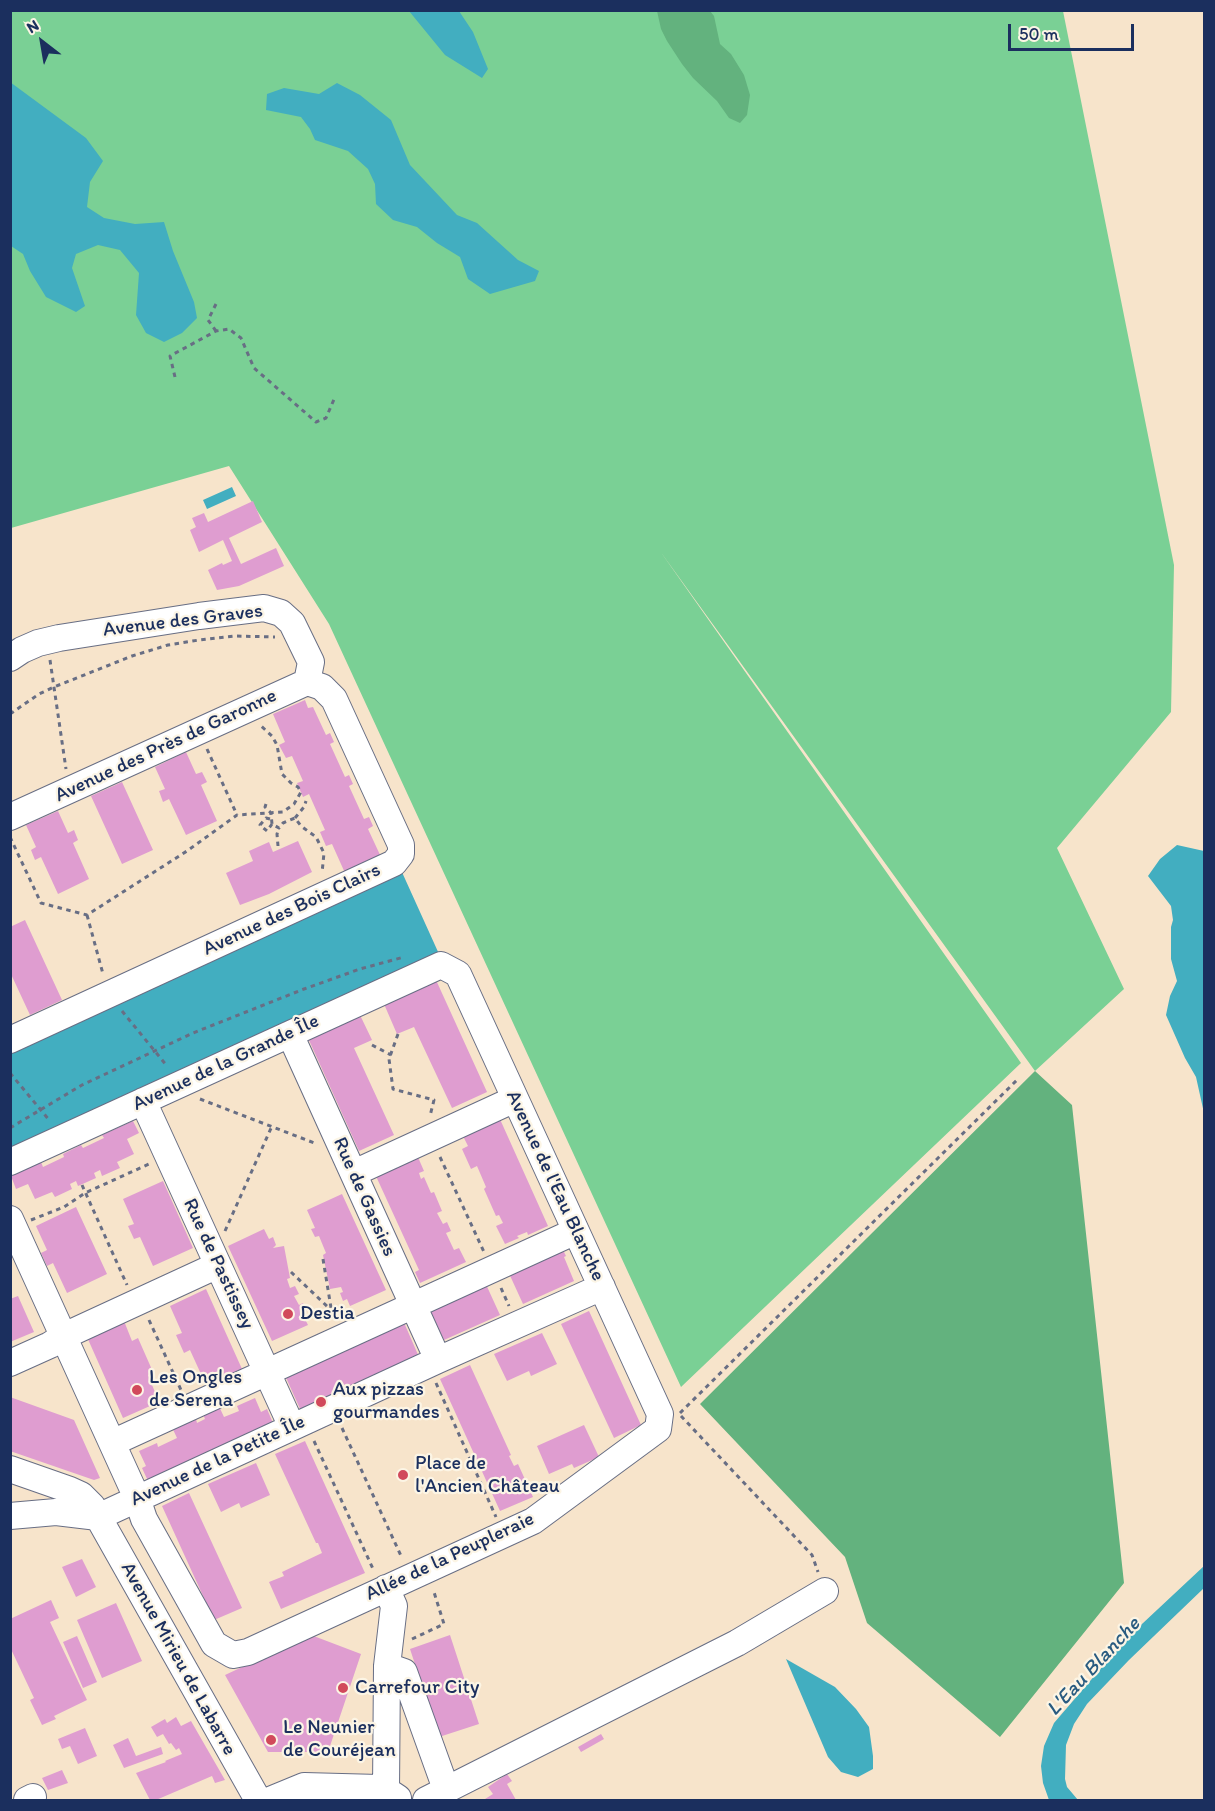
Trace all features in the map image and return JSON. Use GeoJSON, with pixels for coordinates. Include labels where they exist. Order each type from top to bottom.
{"type":"FeatureCollection","features":[{"type":"Feature","properties":{"kind":"street","name":"Avenue des Graves"},"geometry":{"type":"LineString","coordinates":[[10,658],[22,650],[46,641],[199,616],[264,608],[281,613],[292,623],[311,662],[315,684]]}},
{"type":"Feature","properties":{"kind":"street","name":"Avenue des Près de Garonne"},"geometry":{"type":"LineString","coordinates":[[10,817],[315,684]]}},
{"type":"Feature","properties":{"kind":"street","name":"Avenue des Bois Clairs"},"geometry":{"type":"LineString","coordinates":[[10,1040],[394,863],[401,854],[401,845],[334,699],[315,684]]}},
{"type":"Feature","properties":{"kind":"street","name":"Avenue de la Grande Île"},"geometry":{"type":"LineString","coordinates":[[10,1162],[441,965]]}},
{"type":"Feature","properties":{"kind":"street","name":"Avenue de l'Eau Blanche"},"geometry":{"type":"LineString","coordinates":[[441,965],[458,974],[602,1287],[670,1414]]}},
{"type":"Feature","properties":{"kind":"street","name":"Rue de Gassies"},"geometry":{"type":"LineString","coordinates":[[290,1034],[413,1306],[434,1367]]}},
{"type":"Feature","properties":{"kind":"street"},"geometry":{"type":"LineString","coordinates":[[354,1173],[515,1099]]}},
{"type":"Feature","properties":{"kind":"street","name":"Rue de Pastissey"},"geometry":{"type":"LineString","coordinates":[[143,1101],[292,1427]]}},
{"type":"Feature","properties":{"kind":"street"},"geometry":{"type":"LineString","coordinates":[[16,1221],[64,1336],[137,1498]]}},
{"type":"Feature","properties":{"kind":"street"},"geometry":{"type":"LineString","coordinates":[[112,1443],[576,1231]]}},
{"type":"Feature","properties":{"kind":"street"},"geometry":{"type":"LineString","coordinates":[[10,1363],[50,1345],[214,1256]]}},
{"type":"Feature","properties":{"kind":"street","name":"Avenue de la Petite Île"},"geometry":{"type":"LineString","coordinates":[[98,1517],[292,1427],[434,1367],[602,1287]]}},
{"type":"Feature","properties":{"kind":"street","name":"Allée de la Peupleraie"},"geometry":{"type":"LineString","coordinates":[[137,1498],[144,1519],[214,1644],[233,1655],[248,1652],[382,1583],[532,1521],[643,1442],[670,1414]]}},
{"type":"Feature","properties":{"kind":"street"},"geometry":{"type":"LineString","coordinates":[[10,1469],[98,1517]]}},
{"type":"Feature","properties":{"kind":"street"},"geometry":{"type":"LineString","coordinates":[[10,1516],[69,1501]]}},
{"type":"Feature","properties":{"kind":"street","name":"Avenue Mirieu de Labarre"},"geometry":{"type":"LineString","coordinates":[[98,1517],[258,1800]]}},
{"type":"Feature","properties":{"kind":"street"},"geometry":{"type":"LineString","coordinates":[[270,1800],[304,1786],[393,1795],[387,1666],[393,1606],[382,1583]]}},
{"type":"Feature","properties":{"kind":"street"},"geometry":{"type":"LineString","coordinates":[[387,1666],[404,1672],[436,1795],[737,1643],[825,1591]]}},
{"type":"Feature","properties":{"kind":"path"},"geometry":{"type":"LineString","coordinates":[[216,304],[208,321],[216,331]]}},
{"type":"Feature","properties":{"kind":"path"},"geometry":{"type":"LineString","coordinates":[[175,377],[170,356],[216,331],[229,329],[241,338],[254,369],[316,422],[326,418],[335,397]]}},
{"type":"Feature","properties":{"kind":"path"},"geometry":{"type":"LineString","coordinates":[[10,714],[39,694],[54,687],[132,656],[168,645],[234,636],[267,636],[300,640]]}},
{"type":"Feature","properties":{"kind":"path"},"geometry":{"type":"LineString","coordinates":[[46,641],[67,772]]}},
{"type":"Feature","properties":{"kind":"path"},"geometry":{"type":"LineString","coordinates":[[10,837],[41,903],[87,915],[187,851],[237,815],[283,812],[294,804],[301,792],[298,787],[284,778],[278,745],[255,719]]}},
{"type":"Feature","properties":{"kind":"path"},"geometry":{"type":"LineString","coordinates":[[204,742],[237,815]]}},
{"type":"Feature","properties":{"kind":"path"},"geometry":{"type":"LineString","coordinates":[[278,846],[279,828],[295,818],[306,801]]}},
{"type":"Feature","properties":{"kind":"path"},"geometry":{"type":"LineString","coordinates":[[266,804],[265,807],[271,813]]}},
{"type":"Feature","properties":{"kind":"path"},"geometry":{"type":"LineString","coordinates":[[271,813],[272,824],[279,828]]}},
{"type":"Feature","properties":{"kind":"path"},"geometry":{"type":"LineString","coordinates":[[270,819],[266,818],[260,825],[267,831],[272,824]]}},
{"type":"Feature","properties":{"kind":"path"},"geometry":{"type":"LineString","coordinates":[[295,818],[301,826],[316,837],[322,847],[322,876]]}},
{"type":"Feature","properties":{"kind":"path"},"geometry":{"type":"LineString","coordinates":[[10,1128],[82,1085],[193,1033],[304,989],[360,969],[405,957]]}},
{"type":"Feature","properties":{"kind":"path"},"geometry":{"type":"LineString","coordinates":[[398,1034],[389,1059],[393,1089],[434,1100],[429,1120]]}},
{"type":"Feature","properties":{"kind":"path"},"geometry":{"type":"LineString","coordinates":[[372,1045],[391,1055]]}},
{"type":"Feature","properties":{"kind":"path"},"geometry":{"type":"LineString","coordinates":[[10,1073],[52,1123]]}},
{"type":"Feature","properties":{"kind":"path"},"geometry":{"type":"LineString","coordinates":[[825,1591],[812,1555],[670,1414],[1018,1079]]}},
{"type":"Feature","properties":{"kind":"path"},"geometry":{"type":"LineString","coordinates":[[214,1256],[272,1126]]}},
{"type":"Feature","properties":{"kind":"path"},"geometry":{"type":"LineString","coordinates":[[439,1154],[509,1307]]}},
{"type":"Feature","properties":{"kind":"path"},"geometry":{"type":"LineString","coordinates":[[16,1221],[64,1207],[85,1193],[150,1163],[154,1159]]}},
{"type":"Feature","properties":{"kind":"path"},"geometry":{"type":"LineString","coordinates":[[82,1185],[128,1287]]}},
{"type":"Feature","properties":{"kind":"path"},"geometry":{"type":"LineString","coordinates":[[323,1259],[333,1321],[341,1338]]}},
{"type":"Feature","properties":{"kind":"path"},"geometry":{"type":"LineString","coordinates":[[291,1272],[331,1310]]}},
{"type":"Feature","properties":{"kind":"path"},"geometry":{"type":"LineString","coordinates":[[149,1319],[190,1408]]}},
{"type":"Feature","properties":{"kind":"path"},"geometry":{"type":"LineString","coordinates":[[434,1367],[499,1523]]}},
{"type":"Feature","properties":{"kind":"path"},"geometry":{"type":"LineString","coordinates":[[338,1420],[405,1566]]}},
{"type":"Feature","properties":{"kind":"path"},"geometry":{"type":"LineString","coordinates":[[314,1441],[382,1583]]}},
{"type":"Feature","properties":{"kind":"path"},"geometry":{"type":"LineString","coordinates":[[402,1643],[444,1624],[432,1582]]}},
{"type":"Feature","properties":{"kind":"green space"},"geometry":{"type":"Polygon","coordinates":[[[11,11],[1063,11],[1174,565],[1171,712],[1057,848],[1124,989],[1035,1071],[660,551],[1021,1063],[681,1387],[329,624],[229,466],[11,528],[11,11]]]}},
{"type":"Feature","properties":{"kind":"green space"},"geometry":{"type":"Polygon","coordinates":[[[657,11],[710,11],[714,16],[720,44],[731,54],[744,75],[750,95],[747,115],[740,123],[729,118],[717,101],[682,64],[661,29],[657,11]]]}},
{"type":"Feature","properties":{"kind":"green space"},"geometry":{"type":"Polygon","coordinates":[[[1035,1071],[1072,1105],[1124,1583],[1000,1737],[867,1623],[845,1557],[700,1404],[1035,1071]]]}},
{"type":"Feature","properties":{"kind":"water"},"geometry":{"type":"Polygon","coordinates":[[[409,11],[459,11],[473,32],[488,69],[482,78],[445,55],[409,11]]]}},
{"type":"Feature","properties":{"kind":"water"},"geometry":{"type":"Polygon","coordinates":[[[10,82],[86,138],[103,161],[90,182],[87,207],[104,218],[135,224],[164,222],[194,302],[197,318],[182,333],[164,342],[146,333],[136,315],[139,273],[120,250],[98,245],[76,254],[72,268],[85,306],[76,312],[46,297],[30,271],[23,254],[11,246],[10,82]]]}},
{"type":"Feature","properties":{"kind":"water"},"geometry":{"type":"Polygon","coordinates":[[[337,83],[360,95],[391,120],[410,165],[457,215],[477,223],[518,260],[539,271],[535,281],[490,294],[468,279],[460,257],[417,227],[393,220],[376,204],[375,184],[368,169],[348,151],[315,140],[301,117],[266,110],[267,94],[284,88],[319,94],[337,83]]]}},
{"type":"Feature","properties":{"kind":"water"},"geometry":{"type":"Polygon","coordinates":[[[232,487],[236,496],[207,509],[203,500],[232,487]]]}},
{"type":"Feature","properties":{"kind":"water"},"geometry":{"type":"Polygon","coordinates":[[[1177,845],[1204,851],[1204,1113],[1196,1077],[1166,1015],[1170,996],[1177,981],[1171,959],[1173,920],[1171,906],[1148,876],[1160,859],[1177,845]]]}},
{"type":"Feature","properties":{"kind":"water"},"geometry":{"type":"Polygon","coordinates":[[[401,870],[439,954],[11,1147],[10,1049],[401,870]]]}},
{"type":"Feature","properties":{"kind":"water"},"geometry":{"type":"Polygon","coordinates":[[[1204,1566],[1204,1588],[1129,1660],[1087,1704],[1074,1724],[1066,1745],[1065,1779],[1067,1787],[1078,1800],[1049,1800],[1043,1783],[1041,1766],[1044,1746],[1054,1723],[1127,1638],[1204,1566]]]}},
{"type":"Feature","properties":{"kind":"water"},"geometry":{"type":"Polygon","coordinates":[[[786,1659],[835,1687],[856,1709],[869,1727],[873,1769],[858,1777],[841,1772],[828,1757],[786,1659]]]}},
{"type":"Feature","properties":{"kind":"building"},"geometry":{"type":"Polygon","coordinates":[[[253,501],[262,522],[229,538],[241,564],[276,548],[284,566],[239,586],[217,590],[208,570],[232,561],[223,540],[199,552],[190,530],[196,527],[192,518],[204,513],[208,522],[253,501]]]}},
{"type":"Feature","properties":{"kind":"building"},"geometry":{"type":"Polygon","coordinates":[[[305,700],[308,708],[313,707],[326,735],[330,733],[334,742],[330,744],[345,777],[349,775],[353,784],[349,786],[364,819],[369,817],[373,826],[368,829],[381,857],[345,873],[332,844],[326,846],[320,832],[325,830],[309,794],[303,797],[297,783],[303,781],[292,756],[286,758],[279,745],[285,742],[273,714],[305,700]]]}},
{"type":"Feature","properties":{"kind":"building"},"geometry":{"type":"Polygon","coordinates":[[[186,752],[196,774],[202,772],[207,782],[201,785],[217,821],[186,835],[169,799],[163,802],[159,791],[165,789],[155,767],[186,752]]]}},
{"type":"Feature","properties":{"kind":"building"},"geometry":{"type":"Polygon","coordinates":[[[122,782],[153,850],[122,864],[91,796],[122,782]]]}},
{"type":"Feature","properties":{"kind":"building"},"geometry":{"type":"Polygon","coordinates":[[[58,811],[68,833],[74,830],[78,840],[73,843],[89,879],[58,894],[41,857],[35,860],[31,850],[36,847],[26,825],[58,811]]]}},
{"type":"Feature","properties":{"kind":"building"},"geometry":{"type":"Polygon","coordinates":[[[298,841],[312,872],[269,894],[240,905],[226,873],[253,861],[249,851],[269,842],[273,852],[298,841]]]}},
{"type":"Feature","properties":{"kind":"building"},"geometry":{"type":"Polygon","coordinates":[[[25,920],[62,1000],[30,1015],[10,972],[10,927],[25,920]]]}},
{"type":"Feature","properties":{"kind":"building"},"geometry":{"type":"Polygon","coordinates":[[[436,980],[487,1092],[452,1108],[414,1027],[397,1034],[384,1004],[436,980]]]}},
{"type":"Feature","properties":{"kind":"building"},"geometry":{"type":"Polygon","coordinates":[[[360,1015],[372,1040],[354,1048],[394,1135],[359,1151],[308,1038],[360,1015]]]}},
{"type":"Feature","properties":{"kind":"building"},"geometry":{"type":"Polygon","coordinates":[[[499,1117],[548,1226],[528,1235],[527,1232],[517,1236],[519,1238],[505,1244],[496,1226],[503,1223],[499,1215],[496,1216],[477,1166],[471,1169],[462,1149],[468,1146],[462,1134],[499,1117]]]}},
{"type":"Feature","properties":{"kind":"building"},"geometry":{"type":"Polygon","coordinates":[[[133,1121],[139,1133],[127,1139],[134,1154],[117,1162],[120,1168],[102,1176],[100,1170],[94,1173],[96,1178],[78,1186],[76,1181],[70,1184],[72,1189],[55,1197],[52,1192],[35,1199],[28,1184],[16,1189],[11,1176],[41,1162],[43,1167],[64,1157],[63,1154],[81,1145],[83,1148],[104,1138],[102,1135],[133,1121]]]}},
{"type":"Feature","properties":{"kind":"building"},"geometry":{"type":"Polygon","coordinates":[[[417,1155],[424,1171],[419,1173],[421,1179],[424,1177],[431,1193],[434,1192],[442,1211],[437,1213],[443,1224],[447,1222],[451,1231],[446,1233],[454,1250],[459,1248],[466,1262],[420,1283],[415,1272],[419,1270],[375,1174],[417,1155]]]}},
{"type":"Feature","properties":{"kind":"building"},"geometry":{"type":"Polygon","coordinates":[[[163,1181],[193,1248],[153,1266],[140,1237],[134,1239],[128,1226],[134,1224],[123,1199],[163,1181]]]}},
{"type":"Feature","properties":{"kind":"building"},"geometry":{"type":"Polygon","coordinates":[[[342,1194],[386,1290],[350,1306],[347,1299],[343,1301],[340,1293],[343,1292],[341,1287],[330,1289],[323,1255],[326,1253],[319,1236],[315,1237],[311,1229],[315,1228],[307,1210],[342,1194]]]}},
{"type":"Feature","properties":{"kind":"building"},"geometry":{"type":"Polygon","coordinates":[[[76,1207],[107,1274],[67,1293],[53,1263],[47,1266],[41,1253],[47,1250],[36,1226],[76,1207]]]}},
{"type":"Feature","properties":{"kind":"building"},"geometry":{"type":"Polygon","coordinates":[[[264,1229],[269,1239],[273,1237],[276,1245],[273,1248],[284,1246],[290,1278],[287,1279],[290,1288],[295,1286],[299,1294],[294,1296],[299,1305],[303,1303],[307,1311],[302,1313],[308,1325],[272,1341],[228,1246],[264,1229]]]}},
{"type":"Feature","properties":{"kind":"building"},"geometry":{"type":"Polygon","coordinates":[[[562,1248],[574,1281],[523,1304],[507,1269],[562,1248]]]}},
{"type":"Feature","properties":{"kind":"building"},"geometry":{"type":"Polygon","coordinates":[[[484,1280],[500,1315],[444,1340],[428,1306],[484,1280]]]}},
{"type":"Feature","properties":{"kind":"building"},"geometry":{"type":"Polygon","coordinates":[[[206,1289],[242,1369],[206,1385],[190,1350],[184,1353],[176,1335],[182,1333],[170,1306],[206,1289]]]}},
{"type":"Feature","properties":{"kind":"building"},"geometry":{"type":"Polygon","coordinates":[[[18,1296],[34,1332],[10,1342],[10,1299],[18,1296]]]}},
{"type":"Feature","properties":{"kind":"building"},"geometry":{"type":"Polygon","coordinates":[[[589,1311],[641,1425],[614,1438],[561,1324],[589,1311]]]}},
{"type":"Feature","properties":{"kind":"building"},"geometry":{"type":"Polygon","coordinates":[[[402,1318],[419,1357],[301,1411],[283,1371],[402,1318]]]}},
{"type":"Feature","properties":{"kind":"building"},"geometry":{"type":"Polygon","coordinates":[[[124,1321],[132,1341],[138,1338],[153,1372],[148,1375],[159,1402],[123,1418],[87,1337],[124,1321]]]}},
{"type":"Feature","properties":{"kind":"building"},"geometry":{"type":"Polygon","coordinates":[[[542,1333],[557,1364],[531,1376],[529,1371],[507,1381],[494,1354],[542,1333]]]}},
{"type":"Feature","properties":{"kind":"building"},"geometry":{"type":"Polygon","coordinates":[[[470,1365],[511,1455],[509,1456],[514,1466],[518,1464],[533,1497],[500,1511],[440,1379],[470,1365]]]}},
{"type":"Feature","properties":{"kind":"building"},"geometry":{"type":"Polygon","coordinates":[[[10,1397],[74,1420],[100,1478],[94,1480],[10,1451],[10,1397]]]}},
{"type":"Feature","properties":{"kind":"building"},"geometry":{"type":"Polygon","coordinates":[[[255,1398],[261,1412],[267,1409],[273,1423],[148,1481],[142,1468],[146,1466],[139,1451],[157,1443],[158,1447],[177,1438],[170,1423],[196,1419],[197,1423],[205,1419],[201,1409],[217,1402],[224,1417],[239,1411],[237,1406],[255,1398]]]}},
{"type":"Feature","properties":{"kind":"building"},"geometry":{"type":"Polygon","coordinates":[[[584,1425],[599,1457],[574,1468],[572,1464],[549,1474],[537,1446],[584,1425]]]}},
{"type":"Feature","properties":{"kind":"building"},"geometry":{"type":"Polygon","coordinates":[[[305,1441],[365,1573],[281,1609],[269,1582],[284,1576],[282,1572],[322,1553],[275,1454],[305,1441]]]}},
{"type":"Feature","properties":{"kind":"building"},"geometry":{"type":"Polygon","coordinates":[[[256,1463],[270,1495],[241,1508],[239,1503],[221,1512],[208,1484],[256,1463]]]}},
{"type":"Feature","properties":{"kind":"building"},"geometry":{"type":"Polygon","coordinates":[[[189,1493],[242,1608],[214,1620],[162,1506],[189,1493]]]}},
{"type":"Feature","properties":{"kind":"building"},"geometry":{"type":"Polygon","coordinates":[[[82,1559],[96,1587],[76,1597],[62,1567],[82,1559]]]}},
{"type":"Feature","properties":{"kind":"building"},"geometry":{"type":"Polygon","coordinates":[[[51,1600],[59,1618],[50,1622],[87,1700],[54,1716],[56,1719],[42,1725],[30,1700],[34,1698],[10,1647],[10,1619],[51,1600]]]}},
{"type":"Feature","properties":{"kind":"building"},"geometry":{"type":"Polygon","coordinates":[[[116,1603],[142,1661],[102,1678],[77,1620],[116,1603]]]}},
{"type":"Feature","properties":{"kind":"building"},"geometry":{"type":"Polygon","coordinates":[[[311,1635],[361,1654],[328,1752],[268,1752],[225,1675],[311,1635]]]}},
{"type":"Feature","properties":{"kind":"building"},"geometry":{"type":"Polygon","coordinates":[[[450,1635],[479,1724],[439,1737],[410,1649],[450,1635]]]}},
{"type":"Feature","properties":{"kind":"building"},"geometry":{"type":"Polygon","coordinates":[[[77,1636],[97,1682],[83,1688],[63,1642],[77,1636]]]}},
{"type":"Feature","properties":{"kind":"building"},"geometry":{"type":"Polygon","coordinates":[[[176,1717],[181,1726],[191,1721],[225,1780],[215,1783],[212,1776],[156,1800],[150,1800],[136,1773],[182,1754],[179,1748],[176,1750],[171,1743],[169,1744],[163,1734],[157,1737],[151,1727],[165,1719],[167,1723],[176,1717]]]}},
{"type":"Feature","properties":{"kind":"building"},"geometry":{"type":"Polygon","coordinates":[[[85,1728],[97,1756],[78,1764],[70,1746],[62,1749],[58,1739],[85,1728]]]}},
{"type":"Feature","properties":{"kind":"building"},"geometry":{"type":"Polygon","coordinates":[[[601,1734],[604,1739],[581,1752],[578,1747],[601,1734]]]}},
{"type":"Feature","properties":{"kind":"building"},"geometry":{"type":"Polygon","coordinates":[[[128,1738],[136,1756],[161,1747],[163,1754],[124,1768],[113,1745],[128,1738]]]}},
{"type":"Feature","properties":{"kind":"building"},"geometry":{"type":"Polygon","coordinates":[[[62,1770],[68,1783],[48,1790],[42,1778],[62,1770]]]}},
{"type":"Feature","properties":{"kind":"building"},"geometry":{"type":"Polygon","coordinates":[[[507,1774],[512,1781],[507,1784],[516,1800],[486,1800],[493,1794],[488,1787],[507,1774]]]}},
{"type":"Feature","properties":{"kind":"place","name":"Destia"},"geometry":{"type":"Point","coordinates":[288,1314]}},
{"type":"Feature","properties":{"kind":"place","name":"Les Ongles de Serena"},"geometry":{"type":"Point","coordinates":[137,1390]}},
{"type":"Feature","properties":{"kind":"place","name":"Aux pizzas gourmandes"},"geometry":{"type":"Point","coordinates":[321,1402]}},
{"type":"Feature","properties":{"kind":"place","name":"Place de l'Ancien Château"},"geometry":{"type":"Point","coordinates":[403,1475]}},
{"type":"Feature","properties":{"kind":"place","name":"Carrefour City"},"geometry":{"type":"Point","coordinates":[343,1688]}},
{"type":"Feature","properties":{"kind":"place","name":"Le Neunier de Couréjean"},"geometry":{"type":"Point","coordinates":[271,1740]}},
{"type":"Feature","properties":{"kind":"water label","name":"L'Eau Blanche"},"geometry":{"type":"Point","coordinates":[1094,1667]}}]}
